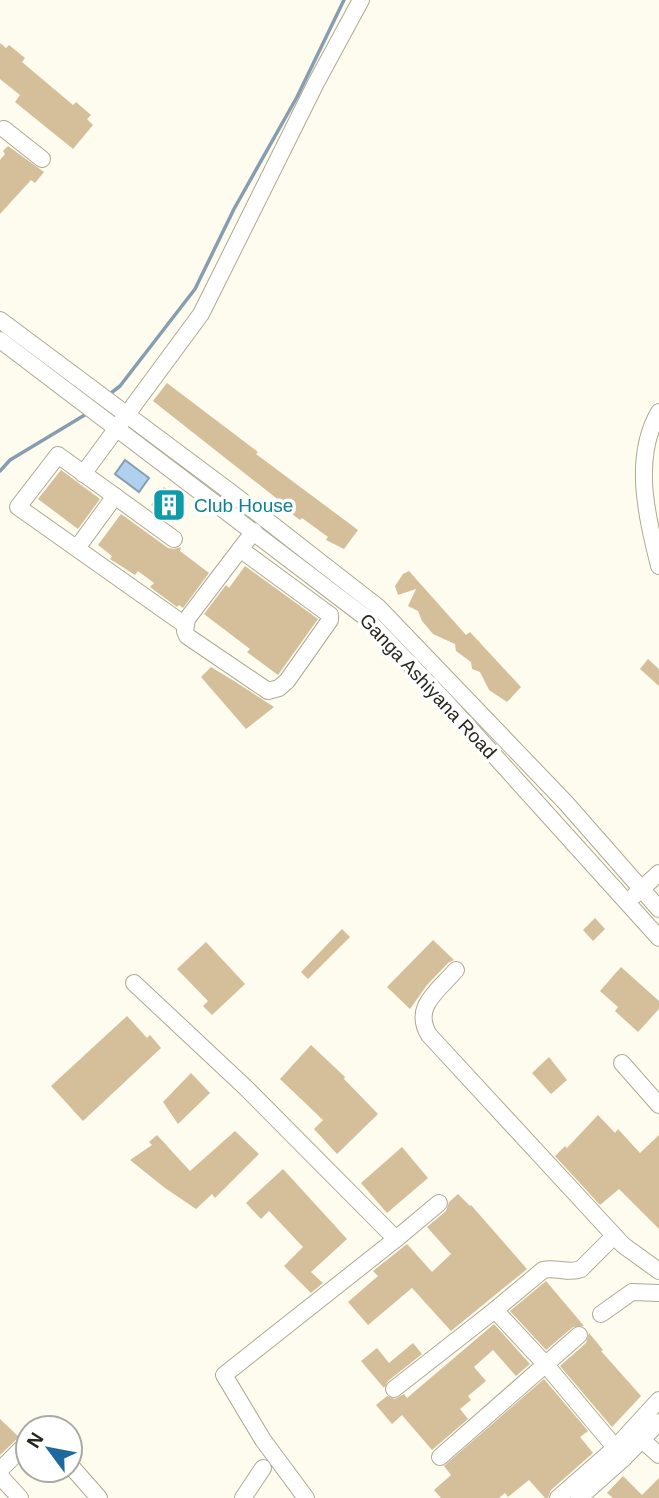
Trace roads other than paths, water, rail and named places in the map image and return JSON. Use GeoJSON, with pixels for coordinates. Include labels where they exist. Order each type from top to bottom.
{"type":"FeatureCollection","features":[{"type":"Feature","properties":{"kind":"street"},"geometry":{"type":"LineString","coordinates":[[83,474],[201,314],[316,83],[361,0]]}},
{"type":"Feature","properties":{"kind":"street"},"geometry":{"type":"LineString","coordinates":[[1,130],[42,159]]}},
{"type":"Feature","properties":{"kind":"street"},"geometry":{"type":"LineString","coordinates":[[0,320],[122,420],[378,607],[566,803],[659,909]]}},
{"type":"Feature","properties":{"kind":"street","name":"Ganga Ashiyana Road"},"geometry":{"type":"LineString","coordinates":[[0,340],[122,420],[254,531],[365,617],[659,939]]}},
{"type":"Feature","properties":{"kind":"street"},"geometry":{"type":"LineString","coordinates":[[659,411],[647,442],[643,478],[659,566]]}},
{"type":"Feature","properties":{"kind":"street"},"geometry":{"type":"LineString","coordinates":[[174,539],[58,455],[18,507],[185,625],[187,636],[268,691],[279,688],[287,681],[330,620],[330,615],[240,549]]}},
{"type":"Feature","properties":{"kind":"street"},"geometry":{"type":"LineString","coordinates":[[77,548],[115,496]]}},
{"type":"Feature","properties":{"kind":"street"},"geometry":{"type":"LineString","coordinates":[[185,625],[254,531]]}},
{"type":"Feature","properties":{"kind":"street"},"geometry":{"type":"LineString","coordinates":[[627,903],[659,873]]}},
{"type":"Feature","properties":{"kind":"street"},"geometry":{"type":"LineString","coordinates":[[456,970],[425,1006],[423,1026],[429,1035],[614,1236],[659,1271]]}},
{"type":"Feature","properties":{"kind":"street"},"geometry":{"type":"LineString","coordinates":[[134,983],[245,1087],[396,1239]]}},
{"type":"Feature","properties":{"kind":"street"},"geometry":{"type":"LineString","coordinates":[[622,1063],[659,1105]]}},
{"type":"Feature","properties":{"kind":"street"},"geometry":{"type":"LineString","coordinates":[[306,1498],[263,1440],[224,1376],[439,1203]]}},
{"type":"Feature","properties":{"kind":"street"},"geometry":{"type":"LineString","coordinates":[[394,1389],[543,1270],[580,1269],[614,1236]]}},
{"type":"Feature","properties":{"kind":"street"},"geometry":{"type":"LineString","coordinates":[[601,1314],[632,1292],[659,1293]]}},
{"type":"Feature","properties":{"kind":"street"},"geometry":{"type":"LineString","coordinates":[[495,1310],[546,1365],[620,1453]]}},
{"type":"Feature","properties":{"kind":"street"},"geometry":{"type":"LineString","coordinates":[[440,1457],[579,1335]]}},
{"type":"Feature","properties":{"kind":"street"},"geometry":{"type":"LineString","coordinates":[[589,1495],[659,1401]]}},
{"type":"Feature","properties":{"kind":"street"},"geometry":{"type":"LineString","coordinates":[[558,1498],[642,1440],[659,1422]]}},
{"type":"Feature","properties":{"kind":"street"},"geometry":{"type":"LineString","coordinates":[[642,1440],[659,1455]]}},
{"type":"Feature","properties":{"kind":"street"},"geometry":{"type":"LineString","coordinates":[[0,1471],[14,1456]]}},
{"type":"Feature","properties":{"kind":"street"},"geometry":{"type":"LineString","coordinates":[[243,1498],[263,1468]]}},
{"type":"Feature","properties":{"kind":"street"},"geometry":{"type":"LineString","coordinates":[[0,1476],[20,1498]]}},
{"type":"Feature","properties":{"kind":"street"},"geometry":{"type":"LineString","coordinates":[[84,1481],[99,1498]]}},
{"type":"Feature","properties":{"kind":"water"},"geometry":{"type":"Polygon","coordinates":[[[125,460],[149,478],[139,492],[115,474],[125,460]]]}},
{"type":"Feature","properties":{"kind":"waterway"},"geometry":{"type":"LineString","coordinates":[[111,393],[120,386],[195,289],[234,209],[297,97],[344,0]]}},
{"type":"Feature","properties":{"kind":"waterway"},"geometry":{"type":"LineString","coordinates":[[0,471],[10,460],[88,413]]}},
{"type":"Feature","properties":{"kind":"place","name":"Club House"},"geometry":{"type":"Point","coordinates":[169,505]}}]}
